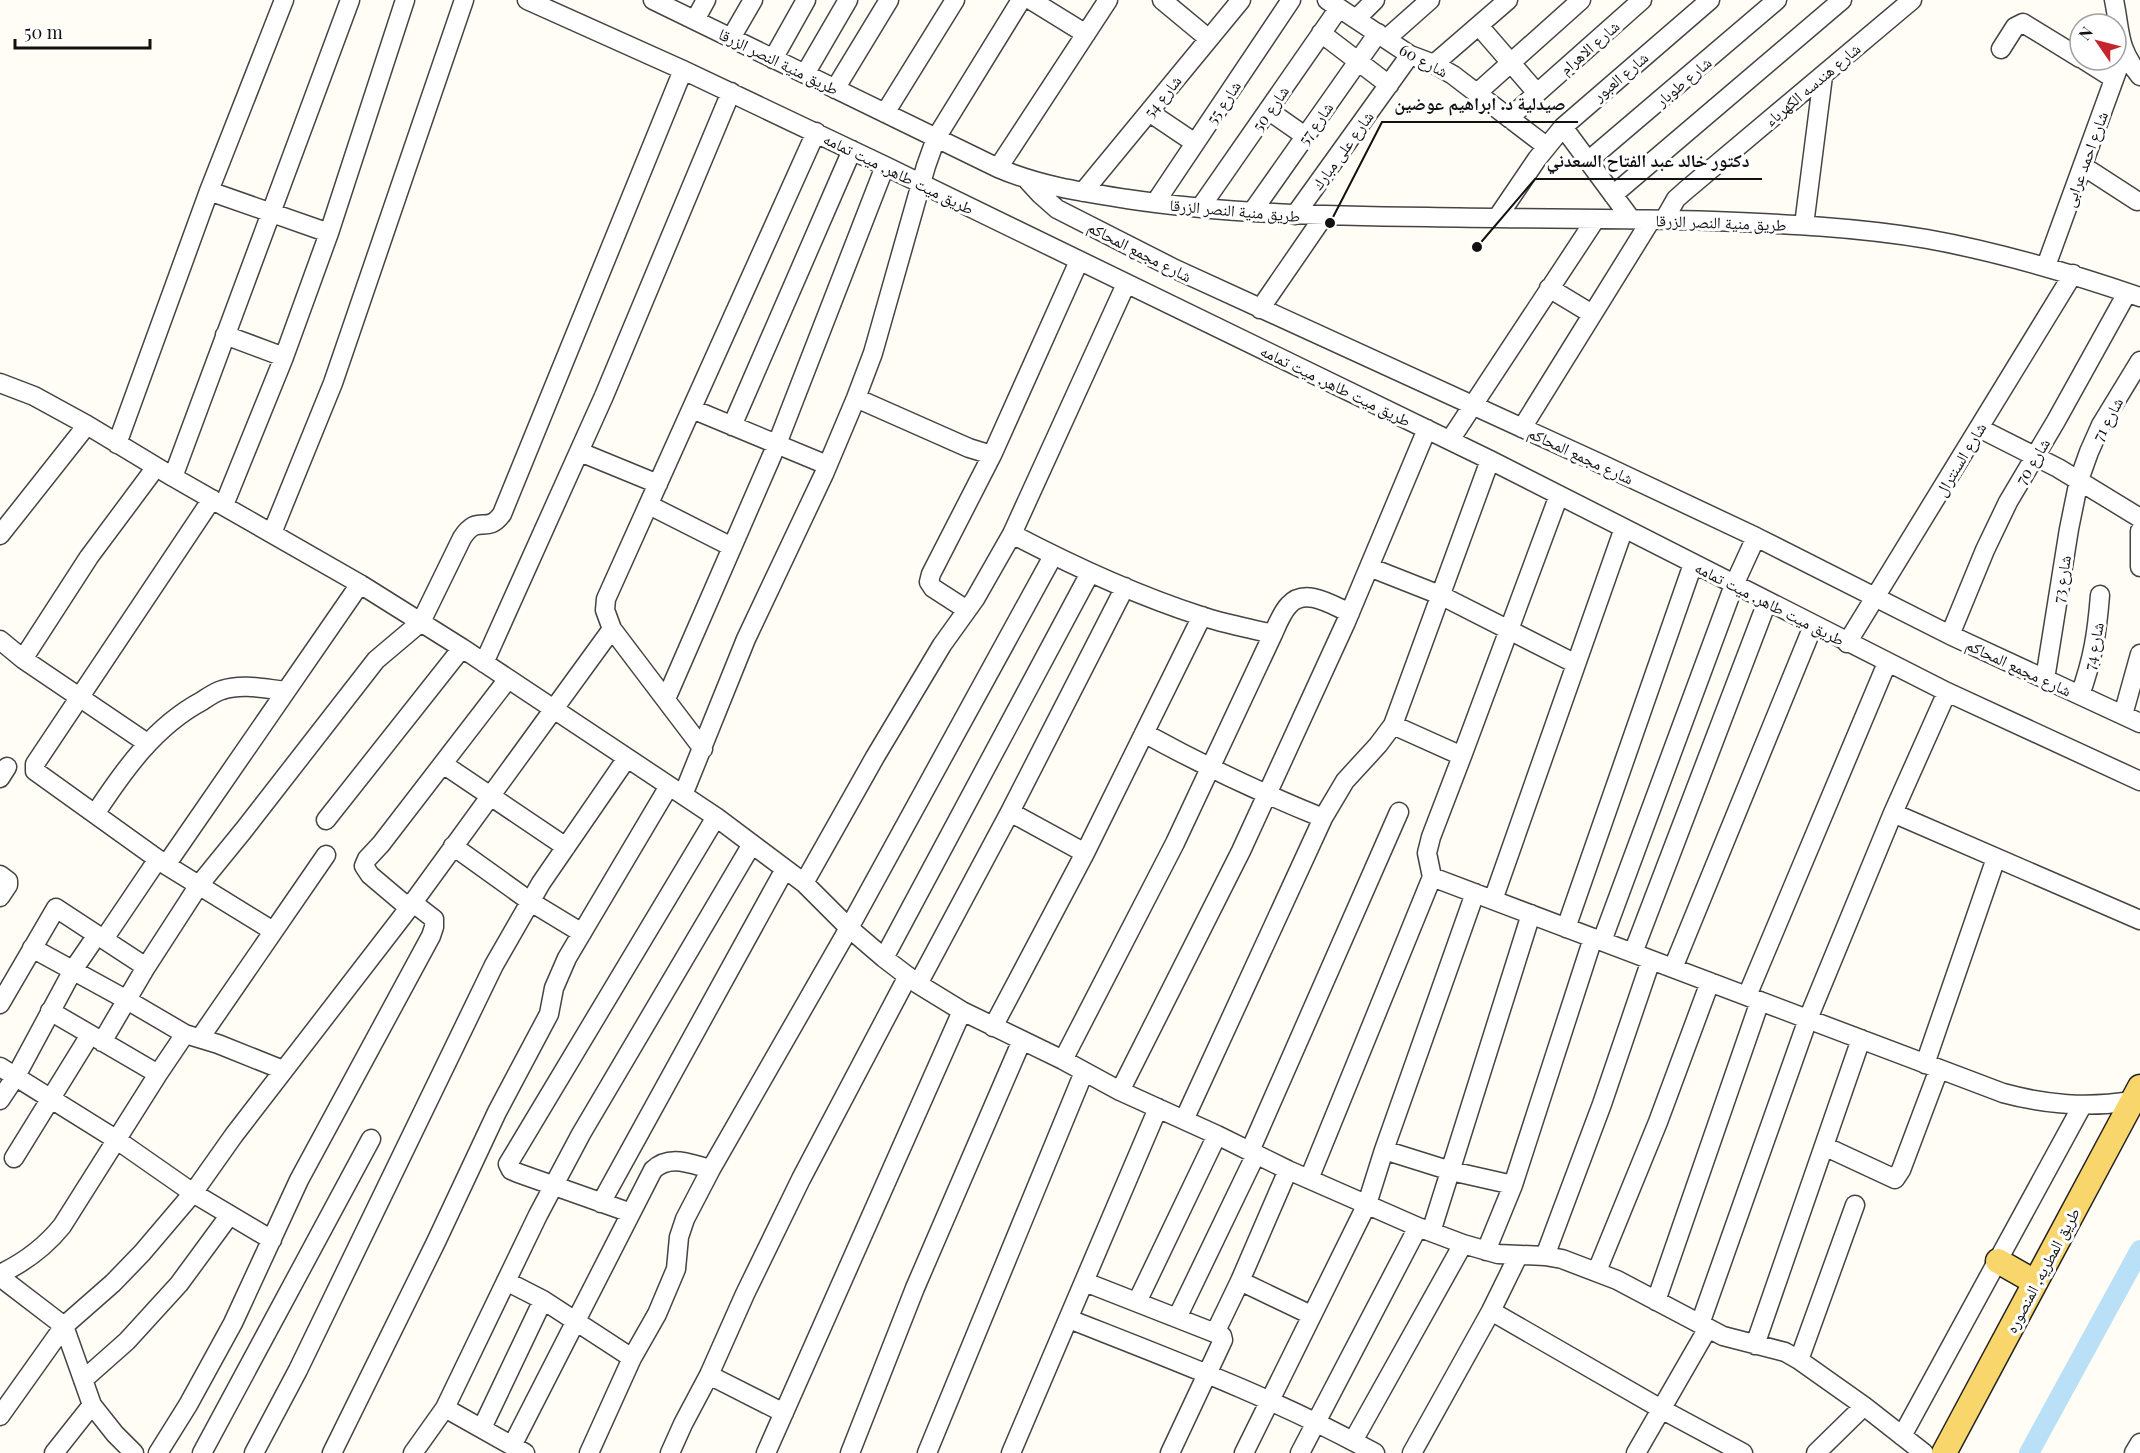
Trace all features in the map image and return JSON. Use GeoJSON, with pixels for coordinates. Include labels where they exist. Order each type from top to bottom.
{"type":"FeatureCollection","features":[{"type":"Feature","properties":{"kind":"main road","name":"طريق المطريه, المنصوره"},"geometry":{"type":"LineString","coordinates":[[1944,1453],[2136,1094]]}},
{"type":"Feature","properties":{"kind":"main road"},"geometry":{"type":"LineString","coordinates":[[1998,1261],[2035,1282]]}},
{"type":"Feature","properties":{"kind":"street"},"geometry":{"type":"LineString","coordinates":[[117,444],[209,191],[284,0]]}},
{"type":"Feature","properties":{"kind":"street"},"geometry":{"type":"LineString","coordinates":[[173,477],[350,0]]}},
{"type":"Feature","properties":{"kind":"street"},"geometry":{"type":"LineString","coordinates":[[273,932],[162,862],[35,771],[35,764],[218,502],[284,357],[329,233],[405,0]]}},
{"type":"Feature","properties":{"kind":"street"},"geometry":{"type":"LineString","coordinates":[[272,533],[333,383],[464,0]]}},
{"type":"Feature","properties":{"kind":"street","name":"طريق ميت طاهر, ميت تمامه"},"geometry":{"type":"LineString","coordinates":[[527,0],[816,132],[1450,440],[1887,663],[2140,781]]}},
{"type":"Feature","properties":{"kind":"street","name":"طريق منية النصر الزرقا"},"geometry":{"type":"LineString","coordinates":[[653,0],[998,168],[1028,181],[1083,192],[1155,203],[1295,215],[1632,219],[1804,225],[1863,230],[1927,239],[1987,251],[2073,274],[2133,295]]}},
{"type":"Feature","properties":{"kind":"street"},"geometry":{"type":"LineString","coordinates":[[695,20],[706,0]]}},
{"type":"Feature","properties":{"kind":"street"},"geometry":{"type":"LineString","coordinates":[[731,38],[753,0]]}},
{"type":"Feature","properties":{"kind":"street"},"geometry":{"type":"LineString","coordinates":[[773,59],[806,0]]}},
{"type":"Feature","properties":{"kind":"street"},"geometry":{"type":"LineString","coordinates":[[805,74],[848,0]]}},
{"type":"Feature","properties":{"kind":"street"},"geometry":{"type":"LineString","coordinates":[[835,89],[889,0]]}},
{"type":"Feature","properties":{"kind":"street"},"geometry":{"type":"LineString","coordinates":[[885,113],[955,0]]}},
{"type":"Feature","properties":{"kind":"street"},"geometry":{"type":"LineString","coordinates":[[332,1453],[497,1112],[549,1014],[554,988],[567,958],[703,749],[746,639],[856,398],[873,353],[936,138],[1021,0]]}},
{"type":"Feature","properties":{"kind":"street"},"geometry":{"type":"LineString","coordinates":[[1031,0],[1086,34]]}},
{"type":"Feature","properties":{"kind":"street"},"geometry":{"type":"LineString","coordinates":[[998,168],[1107,0]]}},
{"type":"Feature","properties":{"kind":"street","name":"شارع 54"},"geometry":{"type":"LineString","coordinates":[[1083,192],[1241,0]]}},
{"type":"Feature","properties":{"kind":"street","name":"شارع 55"},"geometry":{"type":"LineString","coordinates":[[1155,203],[1291,0]]}},
{"type":"Feature","properties":{"kind":"street"},"geometry":{"type":"LineString","coordinates":[[1356,19],[1375,0]]}},
{"type":"Feature","properties":{"kind":"street","name":"شارع 57"},"geometry":{"type":"LineString","coordinates":[[1252,212],[1358,61],[1382,36],[1430,0]]}},
{"type":"Feature","properties":{"kind":"street"},"geometry":{"type":"LineString","coordinates":[[1434,64],[1508,0]]}},
{"type":"Feature","properties":{"kind":"street"},"geometry":{"type":"LineString","coordinates":[[1477,93],[1581,0]]}},
{"type":"Feature","properties":{"kind":"street","name":"شارع الاهرام"},"geometry":{"type":"LineString","coordinates":[[1509,118],[1642,0]]}},
{"type":"Feature","properties":{"kind":"street","name":"شارع العبور"},"geometry":{"type":"LineString","coordinates":[[1497,218],[1546,146],[1563,127],[1710,0]]}},
{"type":"Feature","properties":{"kind":"street","name":"شارع طوبار"},"geometry":{"type":"LineString","coordinates":[[1588,161],[1777,0]]}},
{"type":"Feature","properties":{"kind":"street"},"geometry":{"type":"LineString","coordinates":[[1613,195],[1842,0]]}},
{"type":"Feature","properties":{"kind":"street","name":"شارع هندسه الكهرباء"},"geometry":{"type":"LineString","coordinates":[[1522,428],[1592,314],[1657,220],[1676,199],[1911,0]]}},
{"type":"Feature","properties":{"kind":"street"},"geometry":{"type":"LineString","coordinates":[[1174,4],[1209,39]]}},
{"type":"Feature","properties":{"kind":"street","name":"شارع 60"},"geometry":{"type":"LineString","coordinates":[[1333,4],[1410,55],[1434,64],[1453,75],[1546,146]]}},
{"type":"Feature","properties":{"kind":"street","name":"شارع 50"},"geometry":{"type":"LineString","coordinates":[[1200,207],[1321,33],[1333,4]]}},
{"type":"Feature","properties":{"kind":"street"},"geometry":{"type":"LineString","coordinates":[[2001,49],[2015,27],[2023,23],[2068,50]]}},
{"type":"Feature","properties":{"kind":"street"},"geometry":{"type":"LineString","coordinates":[[1479,26],[1537,93]]}},
{"type":"Feature","properties":{"kind":"street"},"geometry":{"type":"LineString","coordinates":[[1321,33],[1389,85]]}},
{"type":"Feature","properties":{"kind":"street","name":"شارع على مبارك"},"geometry":{"type":"LineString","coordinates":[[1295,215],[1410,55]]}},
{"type":"Feature","properties":{"kind":"street"},"geometry":{"type":"LineString","coordinates":[[2128,58],[2139,73]]}},
{"type":"Feature","properties":{"kind":"street"},"geometry":{"type":"LineString","coordinates":[[14,1158],[51,1098],[127,1000],[199,885],[376,660],[421,622],[469,527],[475,524],[490,525],[501,513],[683,70]]}},
{"type":"Feature","properties":{"kind":"street"},"geometry":{"type":"LineString","coordinates":[[2103,72],[2114,79]]}},
{"type":"Feature","properties":{"kind":"street","name":"شارع احمد عرابى"},"geometry":{"type":"LineString","coordinates":[[2046,266],[2117,72]]}},
{"type":"Feature","properties":{"kind":"street"},"geometry":{"type":"LineString","coordinates":[[1804,225],[1823,76]]}},
{"type":"Feature","properties":{"kind":"street"},"geometry":{"type":"LineString","coordinates":[[484,663],[604,396],[731,92]]}},
{"type":"Feature","properties":{"kind":"street"},"geometry":{"type":"LineString","coordinates":[[1268,110],[1305,136]]}},
{"type":"Feature","properties":{"kind":"street"},"geometry":{"type":"LineString","coordinates":[[1149,112],[1195,143]]}},
{"type":"Feature","properties":{"kind":"street"},"geometry":{"type":"LineString","coordinates":[[1563,127],[1632,219]]}},
{"type":"Feature","properties":{"kind":"street"},"geometry":{"type":"LineString","coordinates":[[703,749],[612,628],[605,610],[606,599],[816,132]]}},
{"type":"Feature","properties":{"kind":"street"},"geometry":{"type":"LineString","coordinates":[[732,426],[852,150]]}},
{"type":"Feature","properties":{"kind":"street"},"geometry":{"type":"LineString","coordinates":[[666,699],[777,444],[885,166]]}},
{"type":"Feature","properties":{"kind":"street"},"geometry":{"type":"LineString","coordinates":[[2083,166],[2137,201]]}},
{"type":"Feature","properties":{"kind":"street","name":"شارع مجمع المحاكم"},"geometry":{"type":"LineString","coordinates":[[1028,181],[1057,209],[1175,269],[1756,537],[1875,598],[2132,719]]}},
{"type":"Feature","properties":{"kind":"street"},"geometry":{"type":"LineString","coordinates":[[209,191],[329,233]]}},
{"type":"Feature","properties":{"kind":"street"},"geometry":{"type":"LineString","coordinates":[[1260,309],[1324,216]]}},
{"type":"Feature","properties":{"kind":"street"},"geometry":{"type":"LineString","coordinates":[[1450,440],[1595,220]]}},
{"type":"Feature","properties":{"kind":"street"},"geometry":{"type":"LineString","coordinates":[[967,610],[933,588],[929,582],[992,455],[1079,261]]}},
{"type":"Feature","properties":{"kind":"street","name":"شارع السنترال"},"geometry":{"type":"LineString","coordinates":[[1847,643],[2073,274]]}},
{"type":"Feature","properties":{"kind":"street"},"geometry":{"type":"LineString","coordinates":[[804,883],[875,757],[1012,534],[1126,284]]}},
{"type":"Feature","properties":{"kind":"street"},"geometry":{"type":"LineString","coordinates":[[1550,288],[1592,314]]}},
{"type":"Feature","properties":{"kind":"street","name":"شارع 70"},"geometry":{"type":"LineString","coordinates":[[1950,634],[1996,525],[2035,456],[2133,295]]}},
{"type":"Feature","properties":{"kind":"street"},"geometry":{"type":"LineString","coordinates":[[225,335],[284,357]]}},
{"type":"Feature","properties":{"kind":"street","name":"شارع 71"},"geometry":{"type":"LineString","coordinates":[[2079,480],[2102,425],[2140,361]]}},
{"type":"Feature","properties":{"kind":"street"},"geometry":{"type":"LineString","coordinates":[[0,383],[34,396],[87,425],[360,584],[508,678],[716,817],[804,883],[849,928],[884,958],[913,980],[962,1011],[1063,1060],[1120,1091],[1288,1170],[1425,1229],[1486,1251],[1562,1259],[1597,1271],[1704,1326],[1739,1341],[1785,1352],[1864,1406],[1924,1453]]}},
{"type":"Feature","properties":{"kind":"street"},"geometry":{"type":"LineString","coordinates":[[856,398],[969,448],[992,455]]}},
{"type":"Feature","properties":{"kind":"street"},"geometry":{"type":"LineString","coordinates":[[692,409],[826,465]]}},
{"type":"Feature","properties":{"kind":"street"},"geometry":{"type":"LineString","coordinates":[[0,535],[87,425]]}},
{"type":"Feature","properties":{"kind":"street"},"geometry":{"type":"LineString","coordinates":[[1979,428],[2079,480],[2140,518]]}},
{"type":"Feature","properties":{"kind":"street"},"geometry":{"type":"LineString","coordinates":[[1120,1091],[1241,851],[1350,613],[1427,429]]}},
{"type":"Feature","properties":{"kind":"street"},"geometry":{"type":"LineString","coordinates":[[579,452],[658,484]]}},
{"type":"Feature","properties":{"kind":"street"},"geometry":{"type":"LineString","coordinates":[[1184,1120],[1323,818],[1345,781],[1393,725],[1490,460]]}},
{"type":"Feature","properties":{"kind":"street"},"geometry":{"type":"LineString","coordinates":[[23,659],[89,557],[156,467]]}},
{"type":"Feature","properties":{"kind":"street","name":"شارع 73"},"geometry":{"type":"LineString","coordinates":[[2045,679],[2079,480]]}},
{"type":"Feature","properties":{"kind":"street"},"geometry":{"type":"LineString","coordinates":[[1309,1179],[1432,877],[1427,853],[1431,837],[1559,495]]}},
{"type":"Feature","properties":{"kind":"street"},"geometry":{"type":"LineString","coordinates":[[649,505],[732,547]]}},
{"type":"Feature","properties":{"kind":"street"},"geometry":{"type":"LineString","coordinates":[[1493,900],[1624,528]]}},
{"type":"Feature","properties":{"kind":"street"},"geometry":{"type":"LineString","coordinates":[[1012,534],[1053,556],[1125,587],[1202,616],[1273,634]]}},
{"type":"Feature","properties":{"kind":"street"},"geometry":{"type":"LineString","coordinates":[[1486,1251],[1513,1185],[1597,940],[1734,585],[1756,537]]}},
{"type":"Feature","properties":{"kind":"street"},"geometry":{"type":"LineString","coordinates":[[2140,538],[2140,567]]}},
{"type":"Feature","properties":{"kind":"street"},"geometry":{"type":"LineString","coordinates":[[589,1453],[632,1358],[657,1314],[676,1269],[679,1237],[685,1219],[711,1169],[849,928],[1053,556]]}},
{"type":"Feature","properties":{"kind":"street"},"geometry":{"type":"LineString","coordinates":[[1566,928],[1693,564]]}},
{"type":"Feature","properties":{"kind":"street"},"geometry":{"type":"LineString","coordinates":[[1369,567],[1440,595],[1576,664]]}},
{"type":"Feature","properties":{"kind":"street"},"geometry":{"type":"LineString","coordinates":[[884,958],[1090,573]]}},
{"type":"Feature","properties":{"kind":"street"},"geometry":{"type":"LineString","coordinates":[[0,1100],[16,1076],[73,970],[162,862],[360,584]]}},
{"type":"Feature","properties":{"kind":"street"},"geometry":{"type":"LineString","coordinates":[[670,1453],[683,1424],[710,1376],[745,1294],[801,1179],[1010,812],[1125,587]]}},
{"type":"Feature","properties":{"kind":"street","name":"شارع 74"},"geometry":{"type":"LineString","coordinates":[[2080,695],[2097,636],[2100,595]]}},
{"type":"Feature","properties":{"kind":"street"},"geometry":{"type":"LineString","coordinates":[[1063,1060],[1175,843],[1289,604],[1300,598],[1314,598],[1350,613]]}},
{"type":"Feature","properties":{"kind":"street"},"geometry":{"type":"LineString","coordinates":[[1633,953],[1767,602]]}},
{"type":"Feature","properties":{"kind":"street"},"geometry":{"type":"LineString","coordinates":[[993,1027],[1085,853],[1202,616]]}},
{"type":"Feature","properties":{"kind":"street"},"geometry":{"type":"LineString","coordinates":[[1673,968],[1813,626]]}},
{"type":"Feature","properties":{"kind":"street"},"geometry":{"type":"LineString","coordinates":[[0,1416],[64,1326],[142,1253],[193,1193],[283,1070],[411,905],[612,628]]}},
{"type":"Feature","properties":{"kind":"street"},"geometry":{"type":"LineString","coordinates":[[0,640],[23,659],[147,744]]}},
{"type":"Feature","properties":{"kind":"street"},"geometry":{"type":"LineString","coordinates":[[326,820],[462,648]]}},
{"type":"Feature","properties":{"kind":"street"},"geometry":{"type":"LineString","coordinates":[[2132,719],[2140,654]]}},
{"type":"Feature","properties":{"kind":"street"},"geometry":{"type":"LineString","coordinates":[[1656,1301],[1754,999],[1887,663]]}},
{"type":"Feature","properties":{"kind":"street"},"geometry":{"type":"LineString","coordinates":[[158,1453],[188,1405],[233,1323],[299,1180],[431,936],[434,919],[370,875],[364,866],[367,859],[381,844],[508,678]]}},
{"type":"Feature","properties":{"kind":"street"},"geometry":{"type":"LineString","coordinates":[[95,814],[120,776],[147,744],[188,708],[223,690],[251,687],[286,691]]}},
{"type":"Feature","properties":{"kind":"street"},"geometry":{"type":"LineString","coordinates":[[1636,1453],[1663,1410],[1704,1326],[1808,1019],[1893,813],[1947,692]]}},
{"type":"Feature","properties":{"kind":"street"},"geometry":{"type":"LineString","coordinates":[[1393,725],[1462,756]]}},
{"type":"Feature","properties":{"kind":"street"},"geometry":{"type":"LineString","coordinates":[[1144,733],[1210,769],[1323,818]]}},
{"type":"Feature","properties":{"kind":"street"},"geometry":{"type":"LineString","coordinates":[[254,1453],[298,1370],[494,965],[566,847],[627,758]]}},
{"type":"Feature","properties":{"kind":"street"},"geometry":{"type":"LineString","coordinates":[[443,764],[566,847]]}},
{"type":"Feature","properties":{"kind":"street"},"geometry":{"type":"LineString","coordinates":[[1010,812],[1085,853]]}},
{"type":"Feature","properties":{"kind":"street"},"geometry":{"type":"LineString","coordinates":[[1177,1318],[1253,1152],[1399,812]]}},
{"type":"Feature","properties":{"kind":"street"},"geometry":{"type":"LineString","coordinates":[[1893,813],[2140,920]]}},
{"type":"Feature","properties":{"kind":"street"},"geometry":{"type":"LineString","coordinates":[[631,1213],[511,1170],[508,1164],[716,817]]}},
{"type":"Feature","properties":{"kind":"street"},"geometry":{"type":"LineString","coordinates":[[413,1453],[445,1408],[506,1281],[581,1134],[752,844]]}},
{"type":"Feature","properties":{"kind":"street"},"geometry":{"type":"LineString","coordinates":[[453,846],[531,902],[582,933]]}},
{"type":"Feature","properties":{"kind":"street"},"geometry":{"type":"LineString","coordinates":[[129,1451],[92,1405],[64,1326],[0,1276],[34,1255],[63,1226],[158,1074],[193,1036],[273,932],[326,855]]}},
{"type":"Feature","properties":{"kind":"street"},"geometry":{"type":"LineString","coordinates":[[1824,1146],[1895,1179],[1901,1170],[1996,858]]}},
{"type":"Feature","properties":{"kind":"street"},"geometry":{"type":"LineString","coordinates":[[601,1203],[786,869]]}},
{"type":"Feature","properties":{"kind":"street"},"geometry":{"type":"LineString","coordinates":[[0,875],[8,881],[8,885],[0,897]]}},
{"type":"Feature","properties":{"kind":"street"},"geometry":{"type":"LineString","coordinates":[[1432,877],[2003,1093],[2032,1101],[2082,1106],[2136,1094]]}},
{"type":"Feature","properties":{"kind":"street"},"geometry":{"type":"LineString","coordinates":[[1244,1453],[1367,1204],[1383,1150],[1475,893]]}},
{"type":"Feature","properties":{"kind":"street"},"geometry":{"type":"LineString","coordinates":[[0,1004],[57,908],[146,967]]}},
{"type":"Feature","properties":{"kind":"street"},"geometry":{"type":"LineString","coordinates":[[1300,1453],[1425,1229],[1451,1171],[1531,914]]}},
{"type":"Feature","properties":{"kind":"street"},"geometry":{"type":"LineString","coordinates":[[32,948],[193,1036],[283,1070]]}},
{"type":"Feature","properties":{"kind":"street"},"geometry":{"type":"LineString","coordinates":[[1545,1256],[1602,1104],[1651,960]]}},
{"type":"Feature","properties":{"kind":"street"},"geometry":{"type":"LineString","coordinates":[[1597,1271],[1658,1122],[1710,982]]}},
{"type":"Feature","properties":{"kind":"street"},"geometry":{"type":"LineString","coordinates":[[50,1011],[158,1074]]}},
{"type":"Feature","properties":{"kind":"street"},"geometry":{"type":"LineString","coordinates":[[766,1453],[962,1011]]}},
{"type":"Feature","properties":{"kind":"street"},"geometry":{"type":"LineString","coordinates":[[1755,1345],[1861,1039]]}},
{"type":"Feature","properties":{"kind":"street"},"geometry":{"type":"LineString","coordinates":[[850,1453],[915,1288],[1022,1040]]}},
{"type":"Feature","properties":{"kind":"street"},"geometry":{"type":"LineString","coordinates":[[0,1067],[117,1140],[229,1216],[272,1240]]}},
{"type":"Feature","properties":{"kind":"street"},"geometry":{"type":"LineString","coordinates":[[927,1453],[1084,1072]]}},
{"type":"Feature","properties":{"kind":"street"},"geometry":{"type":"LineString","coordinates":[[1902,1436],[2082,1106]]}},
{"type":"Feature","properties":{"kind":"street"},"geometry":{"type":"LineString","coordinates":[[1011,1453],[1158,1108]]}},
{"type":"Feature","properties":{"kind":"street"},"geometry":{"type":"LineString","coordinates":[[1137,1302],[1217,1135]]}},
{"type":"Feature","properties":{"kind":"street"},"geometry":{"type":"LineString","coordinates":[[202,1453],[371,1140]]}},
{"type":"Feature","properties":{"kind":"street"},"geometry":{"type":"LineString","coordinates":[[1383,1150],[1451,1171],[1513,1185]]}},
{"type":"Feature","properties":{"kind":"street"},"geometry":{"type":"LineString","coordinates":[[445,1408],[519,1449],[577,1322],[653,1170],[661,1163],[674,1161],[711,1169]]}},
{"type":"Feature","properties":{"kind":"street"},"geometry":{"type":"LineString","coordinates":[[1215,1333],[1288,1170]]}},
{"type":"Feature","properties":{"kind":"street"},"geometry":{"type":"LineString","coordinates":[[1799,1360],[1856,1205]]}},
{"type":"Feature","properties":{"kind":"street"},"geometry":{"type":"LineString","coordinates":[[83,1380],[127,1341],[179,1284],[229,1216]]}},
{"type":"Feature","properties":{"kind":"street"},"geometry":{"type":"LineString","coordinates":[[1069,1319],[1270,1400],[1364,1449],[1463,1244]]}},
{"type":"Feature","properties":{"kind":"street"},"geometry":{"type":"LineString","coordinates":[[1412,1453],[1491,1311],[1518,1256]]}},
{"type":"Feature","properties":{"kind":"street"},"geometry":{"type":"LineString","coordinates":[[506,1281],[543,1300],[632,1358]]}},
{"type":"Feature","properties":{"kind":"street"},"geometry":{"type":"LineString","coordinates":[[1240,1281],[1311,1315]]}},
{"type":"Feature","properties":{"kind":"street"},"geometry":{"type":"LineString","coordinates":[[1085,1282],[1222,1336],[1223,1340],[1209,1375],[1170,1453]]}},
{"type":"Feature","properties":{"kind":"street"},"geometry":{"type":"LineString","coordinates":[[482,1428],[543,1300]]}},
{"type":"Feature","properties":{"kind":"street"},"geometry":{"type":"LineString","coordinates":[[1491,1311],[1663,1410],[1743,1453]]}},
{"type":"Feature","properties":{"kind":"street"},"geometry":{"type":"LineString","coordinates":[[710,1376],[784,1413]]}},
{"type":"Feature","properties":{"kind":"street"},"geometry":{"type":"LineString","coordinates":[[54,1453],[92,1405]]}},
{"type":"Feature","properties":{"kind":"street"},"geometry":{"type":"LineString","coordinates":[[1816,1453],[1864,1406]]}},
{"type":"Feature","properties":{"kind":"street"},"geometry":{"type":"LineString","coordinates":[[2134,1453],[2140,1443]]}},
{"type":"Feature","properties":{"kind":"waterway"},"geometry":{"type":"LineString","coordinates":[[2029,1453],[2140,1250]]}},
{"type":"Feature","properties":{"kind":"place","name":"صيدلية د. ابراهيم عوضين"},"geometry":{"type":"Point","coordinates":[1330,223]}},
{"type":"Feature","properties":{"kind":"place","name":"دكتور خالد عبد الفتاح السعدني"},"geometry":{"type":"Point","coordinates":[1477,247]}}]}
